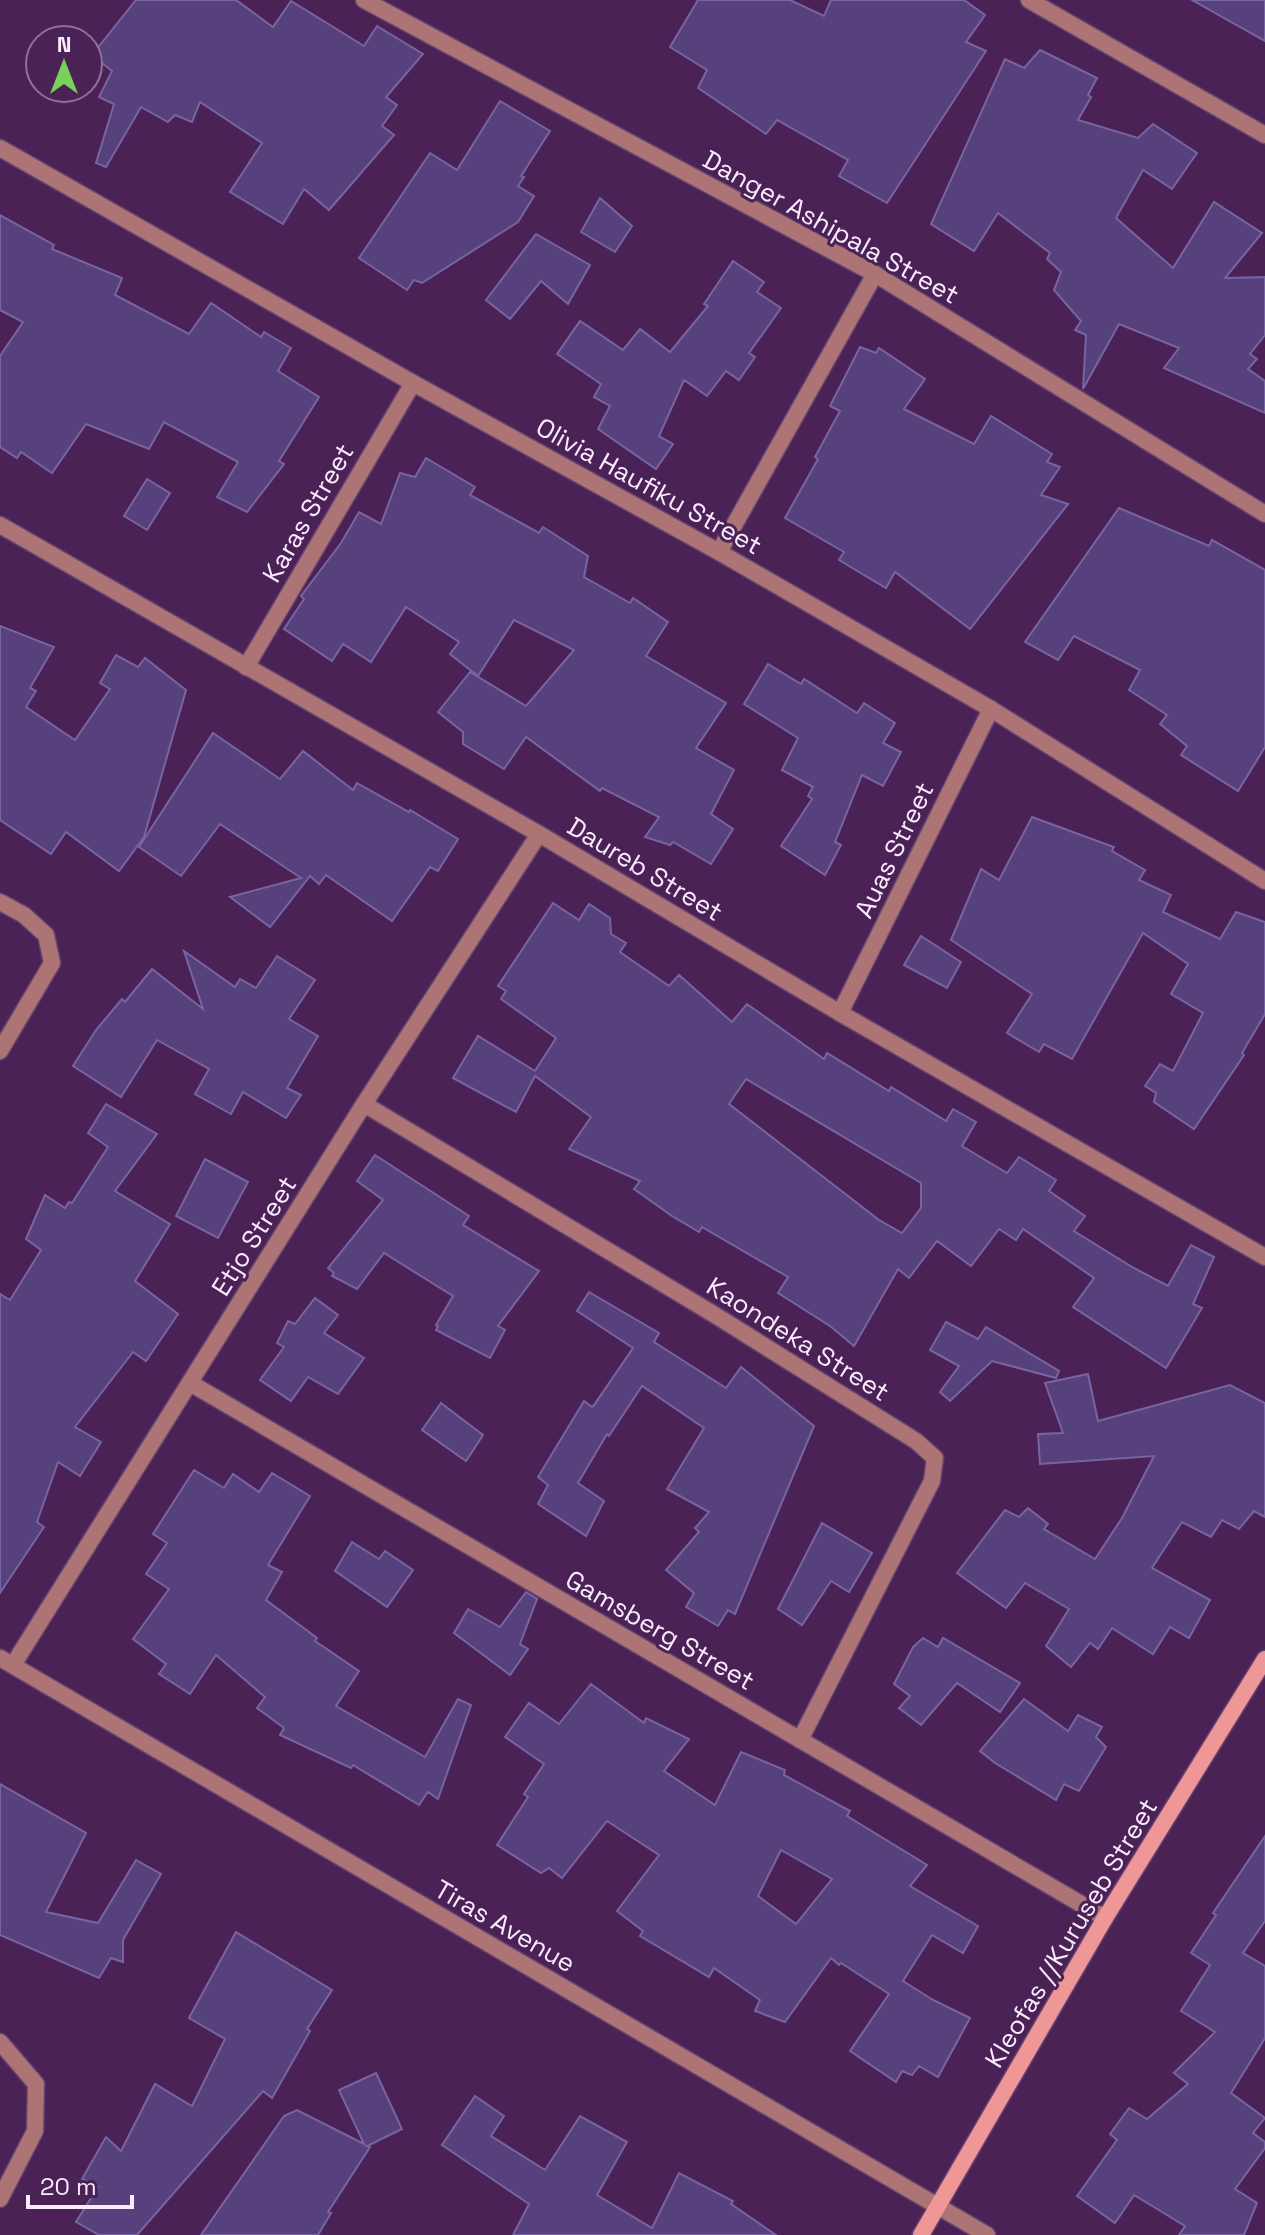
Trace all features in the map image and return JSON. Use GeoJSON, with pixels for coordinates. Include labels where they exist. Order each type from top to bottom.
{"type":"FeatureCollection","features":[{"type":"Feature","properties":{"kind":"street","name":"Danger Ashipala Street"},"geometry":{"type":"LineString","coordinates":[[364,0],[875,274],[1265,514]]}},
{"type":"Feature","properties":{"kind":"street"},"geometry":{"type":"LineString","coordinates":[[1029,0],[1265,135]]}},
{"type":"Feature","properties":{"kind":"street","name":"Olivia Haufiku Street"},"geometry":{"type":"LineString","coordinates":[[0,148],[413,383],[719,552],[991,709],[1265,881]]}},
{"type":"Feature","properties":{"kind":"street"},"geometry":{"type":"LineString","coordinates":[[719,552],[875,274]]}},
{"type":"Feature","properties":{"kind":"street","name":"Karas Street"},"geometry":{"type":"LineString","coordinates":[[246,667],[413,383]]}},
{"type":"Feature","properties":{"kind":"street","name":"Daureb Street"},"geometry":{"type":"LineString","coordinates":[[0,525],[539,834],[840,1013],[1265,1257]]}},
{"type":"Feature","properties":{"kind":"street","name":"Auas Street"},"geometry":{"type":"LineString","coordinates":[[840,1013],[991,709]]}},
{"type":"Feature","properties":{"kind":"street","name":"Etjo Street"},"geometry":{"type":"LineString","coordinates":[[6,1662],[190,1383],[364,1104],[539,834]]}},
{"type":"Feature","properties":{"kind":"street"},"geometry":{"type":"LineString","coordinates":[[0,902],[24,915],[46,935],[52,963],[0,1051]]}},
{"type":"Feature","properties":{"kind":"street","name":"Kaondeka Street"},"geometry":{"type":"LineString","coordinates":[[364,1104],[715,1315],[916,1441],[935,1458],[932,1481],[800,1740]]}},
{"type":"Feature","properties":{"kind":"street","name":"Gamsberg Street"},"geometry":{"type":"LineString","coordinates":[[190,1383],[1105,1918]]}},
{"type":"Feature","properties":{"kind":"street","name":"Kleofas //Kuruseb Street"},"geometry":{"type":"LineString","coordinates":[[921,2235],[1105,1918],[1265,1659]]}},
{"type":"Feature","properties":{"kind":"street","name":"Tiras Avenue"},"geometry":{"type":"LineString","coordinates":[[6,1662],[987,2235]]}},
{"type":"Feature","properties":{"kind":"street"},"geometry":{"type":"LineString","coordinates":[[0,2042],[36,2084],[35,2131],[0,2199]]}},
{"type":"Feature","properties":{"kind":"building"},"geometry":{"type":"Polygon","coordinates":[[[136,0],[236,0],[273,27],[291,1],[364,46],[377,26],[423,54],[386,97],[397,105],[382,126],[394,135],[329,210],[304,189],[283,224],[230,192],[262,143],[200,102],[192,122],[175,115],[168,122],[141,107],[106,167],[96,163],[114,104],[104,99],[104,87],[112,71],[104,65],[104,40],[136,0]]]}},
{"type":"Feature","properties":{"kind":"building"},"geometry":{"type":"Polygon","coordinates":[[[698,0],[790,0],[824,16],[831,0],[964,0],[985,15],[966,42],[986,51],[887,203],[839,176],[848,160],[777,120],[766,134],[698,88],[707,70],[670,47],[698,0]]]}},
{"type":"Feature","properties":{"kind":"building"},"geometry":{"type":"Polygon","coordinates":[[[1192,0],[1265,0],[1265,41],[1240,27],[1192,0]]]}},
{"type":"Feature","properties":{"kind":"building"},"geometry":{"type":"Polygon","coordinates":[[[1040,50],[1097,78],[1078,120],[1138,138],[1153,124],[1197,153],[1172,189],[1143,170],[1116,218],[1173,268],[1214,202],[1262,233],[1225,278],[1265,277],[1265,335],[1250,354],[1257,359],[1248,369],[1265,381],[1265,413],[1164,368],[1179,348],[1119,324],[1083,389],[1086,335],[1075,330],[1081,321],[1054,290],[1061,272],[1047,259],[1050,253],[998,213],[974,251],[931,224],[1005,59],[1024,68],[1040,50]]]}},
{"type":"Feature","properties":{"kind":"building"},"geometry":{"type":"Polygon","coordinates":[[[500,101],[550,131],[521,176],[524,177],[518,186],[534,196],[518,222],[422,283],[414,280],[407,290],[359,258],[430,153],[457,170],[500,101]]]}},
{"type":"Feature","properties":{"kind":"building"},"geometry":{"type":"Polygon","coordinates":[[[600,198],[632,226],[615,252],[581,232],[600,198]]]}},
{"type":"Feature","properties":{"kind":"building"},"geometry":{"type":"Polygon","coordinates":[[[0,215],[54,245],[52,249],[122,278],[115,295],[189,334],[211,303],[261,337],[264,332],[291,348],[278,371],[319,397],[279,461],[284,464],[247,512],[217,497],[238,462],[164,422],[149,449],[86,424],[52,473],[21,452],[17,458],[0,447],[0,356],[23,322],[0,310],[0,215]]]}},
{"type":"Feature","properties":{"kind":"building"},"geometry":{"type":"Polygon","coordinates":[[[536,234],[590,265],[568,304],[541,281],[510,319],[486,300],[536,234]]]}},
{"type":"Feature","properties":{"kind":"building"},"geometry":{"type":"Polygon","coordinates":[[[733,261],[764,282],[757,292],[781,308],[749,353],[755,357],[739,380],[726,371],[707,396],[684,380],[659,436],[673,444],[656,469],[598,429],[610,406],[594,397],[601,384],[557,354],[580,321],[623,350],[640,329],[670,352],[708,306],[704,304],[733,261]]]}},
{"type":"Feature","properties":{"kind":"building"},"geometry":{"type":"Polygon","coordinates":[[[860,347],[876,353],[879,348],[925,379],[904,409],[974,444],[991,416],[1052,454],[1047,462],[1060,467],[1041,495],[1068,504],[970,629],[895,572],[886,588],[839,560],[844,552],[785,518],[840,411],[830,406],[860,347]]]}},
{"type":"Feature","properties":{"kind":"building"},"geometry":{"type":"Polygon","coordinates":[[[426,458],[475,487],[470,495],[539,533],[543,527],[588,556],[584,577],[630,603],[633,598],[668,622],[646,656],[726,703],[696,748],[734,770],[711,814],[733,829],[711,864],[673,842],[670,845],[645,837],[659,817],[602,788],[600,791],[526,737],[504,769],[463,744],[463,732],[438,712],[470,672],[526,706],[574,650],[514,620],[478,676],[450,654],[459,642],[406,607],[371,662],[343,644],[332,661],[284,629],[304,599],[301,596],[341,543],[359,512],[381,524],[400,473],[415,477],[426,458]]]}},
{"type":"Feature","properties":{"kind":"building"},"geometry":{"type":"Polygon","coordinates":[[[147,479],[170,493],[147,530],[124,516],[147,479]]]}},
{"type":"Feature","properties":{"kind":"building"},"geometry":{"type":"Polygon","coordinates":[[[1119,508],[1209,546],[1212,540],[1265,570],[1265,747],[1238,791],[1181,755],[1187,746],[1160,724],[1167,715],[1129,690],[1140,670],[1074,636],[1058,660],[1025,642],[1119,508]]]}},
{"type":"Feature","properties":{"kind":"building"},"geometry":{"type":"Polygon","coordinates":[[[0,626],[54,647],[30,688],[36,691],[26,707],[75,740],[110,689],[100,683],[116,655],[138,667],[145,658],[186,690],[144,837],[119,871],[66,832],[51,854],[0,820],[0,626]]]}},
{"type":"Feature","properties":{"kind":"building"},"geometry":{"type":"Polygon","coordinates":[[[768,664],[801,684],[804,679],[857,713],[864,703],[895,723],[883,743],[901,752],[883,786],[862,775],[835,842],[841,845],[825,875],[781,846],[812,799],[808,796],[813,787],[782,770],[798,738],[744,704],[768,664]]]}},
{"type":"Feature","properties":{"kind":"building"},"geometry":{"type":"Polygon","coordinates":[[[213,733],[280,779],[303,751],[353,790],[357,783],[458,839],[438,871],[430,867],[392,921],[326,875],[319,884],[310,876],[270,927],[230,897],[301,878],[220,824],[181,876],[139,847],[213,733]]]}},
{"type":"Feature","properties":{"kind":"building"},"geometry":{"type":"Polygon","coordinates":[[[1032,817],[1114,847],[1112,851],[1145,870],[1139,880],[1171,895],[1163,912],[1220,939],[1236,912],[1265,922],[1265,1014],[1242,1053],[1244,1055],[1194,1129],[1154,1102],[1156,1093],[1145,1086],[1160,1064],[1173,1071],[1203,1013],[1171,994],[1188,964],[1143,933],[1072,1059],[1044,1044],[1039,1052],[1007,1033],[1032,994],[951,940],[981,869],[999,880],[1032,817]]]}},
{"type":"Feature","properties":{"kind":"building"},"geometry":{"type":"Polygon","coordinates":[[[553,903],[579,920],[589,904],[610,918],[611,934],[626,943],[620,952],[669,986],[679,975],[732,1022],[747,1004],[824,1059],[827,1053],[946,1121],[953,1109],[976,1122],[962,1146],[1007,1173],[1019,1157],[1056,1180],[1049,1191],[1085,1216],[1074,1231],[1132,1267],[1168,1286],[1191,1245],[1214,1257],[1193,1304],[1202,1308],[1166,1368],[1073,1307],[1094,1278],[1023,1229],[1016,1240],[999,1229],[971,1266],[937,1241],[909,1278],[898,1269],[854,1346],[830,1326],[778,1293],[788,1277],[702,1227],[699,1232],[672,1216],[634,1189],[640,1181],[569,1149],[591,1117],[535,1076],[516,1112],[453,1078],[478,1036],[535,1071],[556,1038],[501,999],[506,991],[498,986],[553,903]],[[746,1079],[729,1104],[879,1220],[902,1233],[921,1208],[921,1183],[746,1079]]]}},
{"type":"Feature","properties":{"kind":"building"},"geometry":{"type":"Polygon","coordinates":[[[921,936],[961,962],[947,988],[904,965],[921,936]]]}},
{"type":"Feature","properties":{"kind":"building"},"geometry":{"type":"Polygon","coordinates":[[[184,951],[235,987],[240,979],[256,988],[277,956],[315,980],[289,1019],[318,1036],[287,1088],[301,1095],[286,1118],[243,1092],[231,1114],[195,1094],[209,1069],[157,1040],[121,1097],[73,1066],[96,1030],[122,999],[125,1002],[152,969],[203,1009],[184,951]]]}},
{"type":"Feature","properties":{"kind":"building"},"geometry":{"type":"Polygon","coordinates":[[[106,1104],[157,1134],[115,1191],[170,1224],[135,1281],[178,1314],[146,1361],[133,1352],[75,1427],[101,1442],[80,1476],[58,1462],[37,1522],[44,1527],[0,1593],[0,1294],[10,1300],[41,1250],[26,1239],[45,1195],[65,1208],[69,1202],[72,1203],[108,1147],[88,1133],[106,1104]]]}},
{"type":"Feature","properties":{"kind":"building"},"geometry":{"type":"Polygon","coordinates":[[[375,1155],[469,1216],[463,1225],[539,1271],[498,1326],[505,1330],[490,1358],[436,1330],[453,1296],[384,1253],[357,1289],[332,1276],[334,1273],[328,1268],[383,1200],[357,1181],[375,1155]]]}},
{"type":"Feature","properties":{"kind":"building"},"geometry":{"type":"Polygon","coordinates":[[[205,1159],[248,1182],[218,1238],[176,1216],[205,1159]]]}},
{"type":"Feature","properties":{"kind":"building"},"geometry":{"type":"Polygon","coordinates":[[[589,1292],[659,1333],[654,1342],[726,1388],[741,1367],[814,1426],[735,1614],[728,1610],[718,1626],[686,1607],[694,1593],[666,1570],[699,1532],[695,1528],[709,1512],[667,1489],[704,1428],[642,1386],[609,1436],[607,1434],[578,1483],[604,1501],[586,1536],[538,1504],[548,1485],[538,1477],[584,1401],[592,1407],[594,1405],[633,1348],[577,1311],[589,1292]]]}},
{"type":"Feature","properties":{"kind":"building"},"geometry":{"type":"Polygon","coordinates":[[[315,1298],[338,1315],[324,1333],[364,1358],[338,1394],[308,1377],[291,1401],[260,1380],[284,1347],[277,1343],[288,1321],[295,1324],[315,1298]]]}},
{"type":"Feature","properties":{"kind":"building"},"geometry":{"type":"Polygon","coordinates":[[[946,1322],[978,1339],[986,1327],[1059,1371],[1056,1378],[992,1361],[950,1401],[940,1392],[959,1366],[930,1350],[946,1322]]]}},
{"type":"Feature","properties":{"kind":"building"},"geometry":{"type":"Polygon","coordinates":[[[1088,1374],[1098,1421],[1230,1385],[1265,1403],[1265,1517],[1254,1511],[1239,1529],[1222,1520],[1211,1537],[1182,1522],[1152,1568],[1210,1600],[1189,1638],[1170,1627],[1153,1654],[1112,1628],[1098,1649],[1090,1643],[1071,1667],[1046,1646],[1069,1609],[1025,1583],[1006,1608],[957,1573],[1005,1510],[1019,1517],[1028,1508],[1048,1524],[1044,1529],[1095,1559],[1122,1518],[1154,1456],[1040,1464],[1038,1434],[1063,1433],[1045,1383],[1088,1374]]]}},
{"type":"Feature","properties":{"kind":"building"},"geometry":{"type":"Polygon","coordinates":[[[441,1403],[483,1435],[466,1461],[422,1430],[441,1403]]]}},
{"type":"Feature","properties":{"kind":"building"},"geometry":{"type":"Polygon","coordinates":[[[194,1470],[224,1488],[233,1474],[259,1492],[272,1473],[310,1496],[268,1565],[282,1572],[266,1600],[317,1638],[315,1641],[359,1671],[336,1706],[425,1757],[458,1699],[471,1705],[438,1799],[428,1792],[419,1805],[353,1765],[351,1768],[280,1735],[284,1728],[257,1708],[265,1697],[216,1655],[190,1694],[159,1674],[166,1664],[133,1639],[169,1589],[146,1574],[167,1543],[153,1534],[194,1470]]]}},
{"type":"Feature","properties":{"kind":"building"},"geometry":{"type":"Polygon","coordinates":[[[822,1523],[872,1553],[849,1592],[831,1581],[802,1625],[778,1609],[822,1523]]]}},
{"type":"Feature","properties":{"kind":"building"},"geometry":{"type":"Polygon","coordinates":[[[352,1542],[379,1559],[385,1551],[413,1570],[387,1607],[335,1571],[352,1542]]]}},
{"type":"Feature","properties":{"kind":"building"},"geometry":{"type":"Polygon","coordinates":[[[526,1592],[537,1599],[520,1644],[528,1649],[510,1675],[454,1633],[468,1609],[500,1627],[526,1592]]]}},
{"type":"Feature","properties":{"kind":"building"},"geometry":{"type":"Polygon","coordinates":[[[923,1638],[938,1647],[943,1638],[1020,1683],[1000,1712],[957,1683],[921,1725],[899,1708],[910,1696],[894,1684],[913,1647],[923,1638]]]}},
{"type":"Feature","properties":{"kind":"building"},"geometry":{"type":"Polygon","coordinates":[[[591,1684],[644,1723],[646,1718],[689,1739],[664,1771],[715,1805],[741,1752],[785,1770],[784,1775],[850,1811],[847,1816],[927,1865],[910,1886],[978,1926],[963,1953],[932,1935],[903,1981],[970,2018],[938,2077],[919,2066],[912,2075],[902,2071],[896,2082],[850,2051],[889,1994],[831,1958],[785,2022],[755,2011],[760,2000],[714,1968],[709,1977],[640,1936],[643,1931],[617,1911],[659,1855],[607,1821],[562,1878],[549,1868],[541,1873],[497,1845],[528,1797],[524,1794],[544,1764],[505,1737],[529,1703],[559,1724],[591,1684]],[[781,1850],[758,1896],[796,1924],[832,1879],[781,1850]]]}},
{"type":"Feature","properties":{"kind":"building"},"geometry":{"type":"Polygon","coordinates":[[[1024,1699],[1068,1731],[1078,1715],[1102,1727],[1096,1737],[1106,1747],[1079,1791],[1064,1784],[1056,1800],[980,1751],[1024,1699]]]}},
{"type":"Feature","properties":{"kind":"building"},"geometry":{"type":"Polygon","coordinates":[[[0,1784],[86,1833],[46,1912],[98,1923],[136,1860],[161,1874],[123,1940],[123,1962],[111,1958],[99,1978],[0,1935],[0,1784]]]}},
{"type":"Feature","properties":{"kind":"building"},"geometry":{"type":"Polygon","coordinates":[[[1265,1836],[1265,1921],[1243,1953],[1265,1966],[1265,2038],[1231,2093],[1265,2118],[1253,2133],[1265,2142],[1265,2148],[1235,2189],[1257,2203],[1244,2235],[1179,2235],[1185,2226],[1134,2195],[1115,2223],[1077,2196],[1117,2140],[1110,2134],[1129,2108],[1147,2119],[1188,2084],[1174,2073],[1215,2032],[1181,2011],[1210,1965],[1191,1953],[1216,1915],[1213,1913],[1265,1836]]]}},
{"type":"Feature","properties":{"kind":"building"},"geometry":{"type":"Polygon","coordinates":[[[236,1932],[332,1990],[307,2029],[310,2031],[272,2098],[263,2091],[137,2235],[99,2235],[76,2222],[98,2187],[82,2179],[106,2137],[121,2151],[155,2084],[192,2106],[225,2039],[189,2018],[236,1932]]]}},
{"type":"Feature","properties":{"kind":"building"},"geometry":{"type":"Polygon","coordinates":[[[376,2073],[402,2129],[367,2146],[370,2147],[328,2212],[331,2213],[318,2235],[201,2235],[284,2116],[297,2110],[364,2144],[339,2090],[376,2073]]]}},
{"type":"Feature","properties":{"kind":"building"},"geometry":{"type":"Polygon","coordinates":[[[475,2096],[504,2116],[491,2136],[545,2170],[580,2116],[627,2142],[597,2195],[652,2228],[679,2173],[733,2201],[731,2204],[776,2235],[513,2235],[529,2204],[442,2145],[475,2096]]]}}]}
